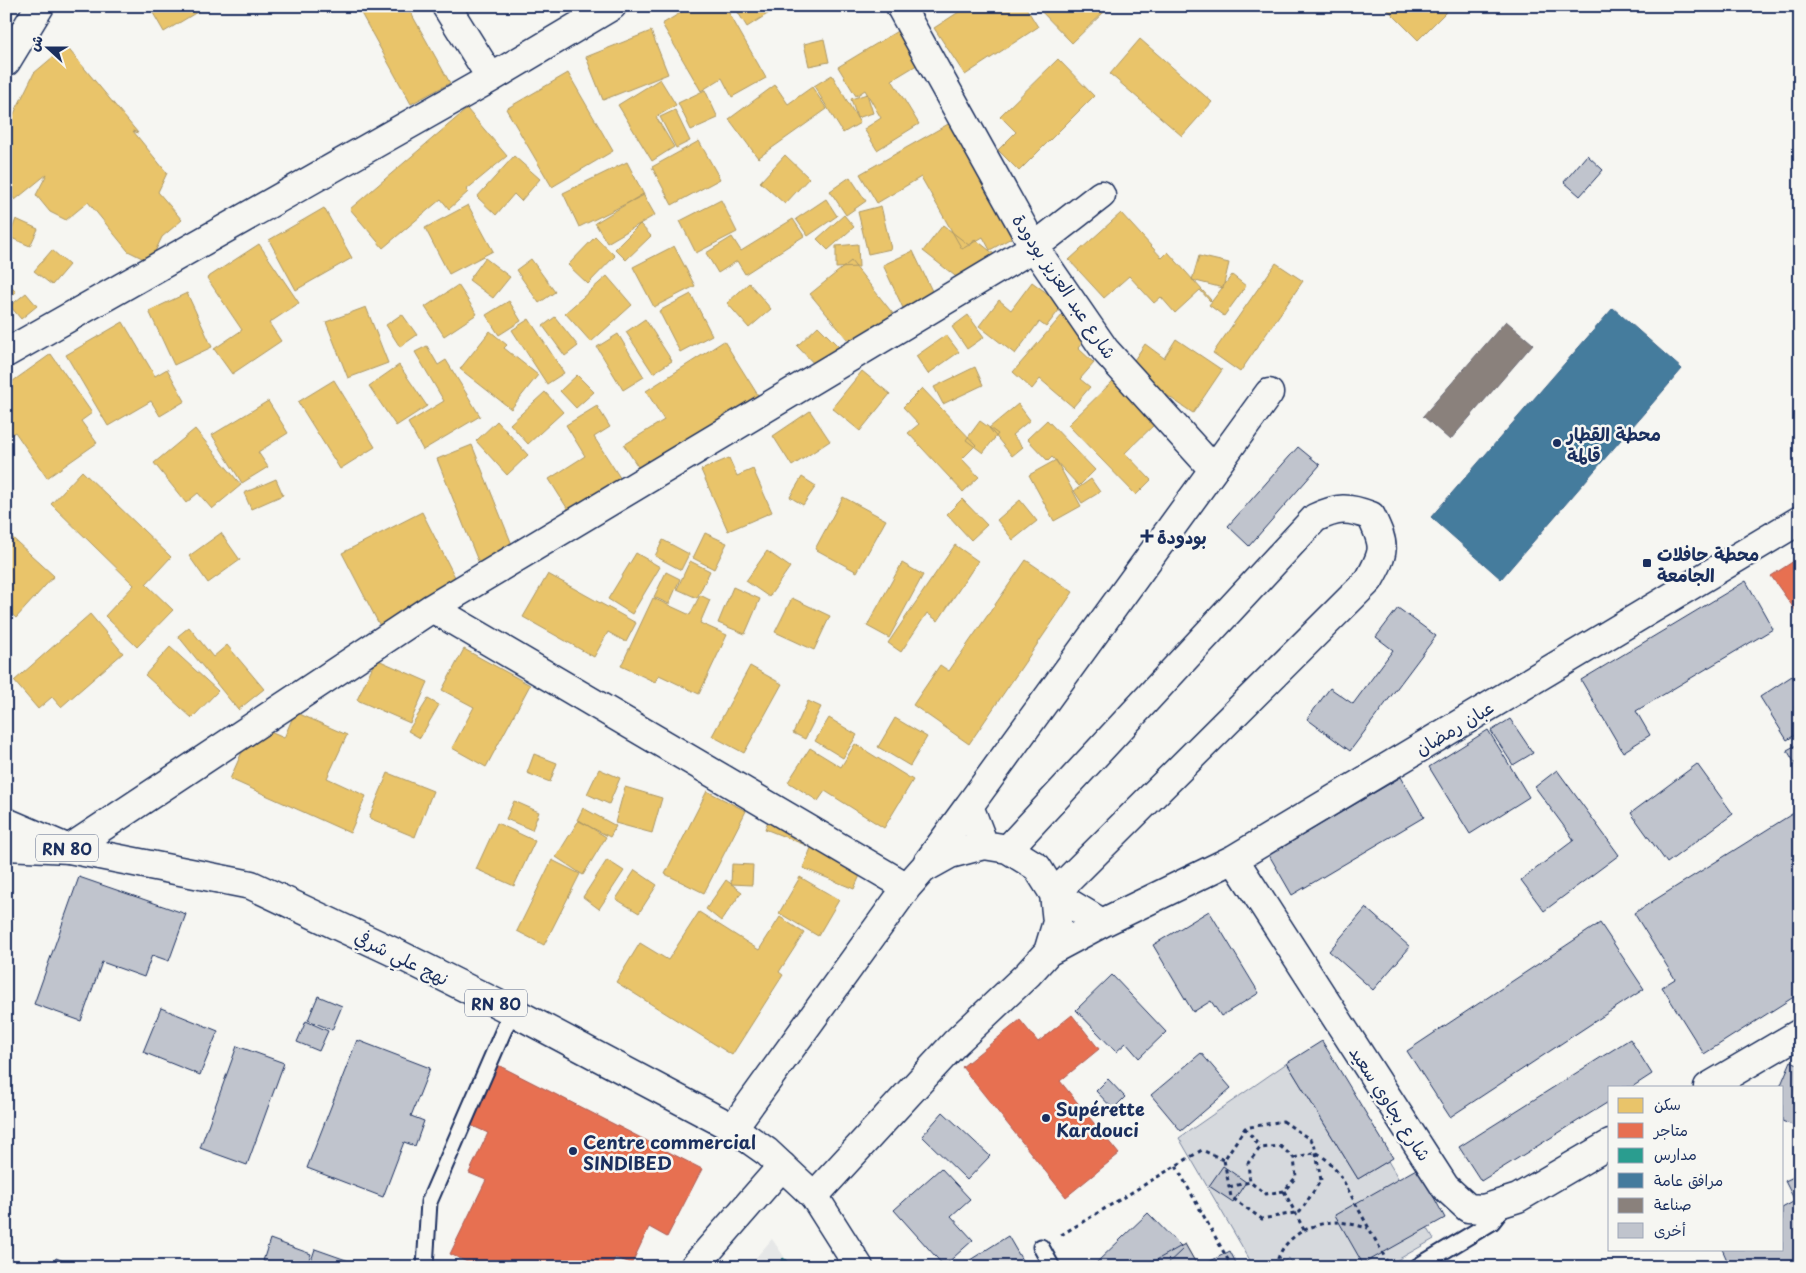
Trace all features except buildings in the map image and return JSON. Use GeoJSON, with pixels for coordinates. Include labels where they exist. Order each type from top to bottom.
{"type":"FeatureCollection","features":[{"type":"Feature","properties":{"kind":"main road"},"geometry":{"type":"LineString","coordinates":[[6,62],[40,6]]}},
{"type":"Feature","properties":{"kind":"main road"},"geometry":{"type":"LineString","coordinates":[[446,6],[491,78]]}},
{"type":"Feature","properties":{"kind":"main road"},"geometry":{"type":"LineString","coordinates":[[6,353],[491,78],[612,6]]}},
{"type":"Feature","properties":{"kind":"main road","name":"شارع عبد العزيز بودودة"},"geometry":{"type":"LineString","coordinates":[[900,6],[1034,248],[1105,350],[1213,469]]}},
{"type":"Feature","properties":{"kind":"main road"},"geometry":{"type":"LineString","coordinates":[[69,849],[432,608],[1034,248],[1102,195]]}},
{"type":"Feature","properties":{"kind":"main road"},"geometry":{"type":"LineString","coordinates":[[733,1128],[1269,393]]}},
{"type":"Feature","properties":{"kind":"main road"},"geometry":{"type":"LineString","coordinates":[[915,878],[950,854],[996,847],[1315,518],[1333,510],[1354,509],[1371,516],[1381,537],[1381,558],[1369,580],[1054,894]]}},
{"type":"Feature","properties":{"kind":"main road","name":"عبان رمضان"},"geometry":{"type":"LineString","coordinates":[[1048,952],[1102,923],[1234,859],[1800,520]]}},
{"type":"Feature","properties":{"kind":"main road"},"geometry":{"type":"LineString","coordinates":[[432,608],[915,878]]}},
{"type":"Feature","properties":{"kind":"main road"},"geometry":{"type":"LineString","coordinates":[[814,1196],[955,1043],[1028,974],[1048,952],[1057,922],[1054,894],[1037,867],[996,847],[969,806]]}},
{"type":"Feature","properties":{"kind":"main road","name":"نهج علي شرفي"},"geometry":{"type":"LineString","coordinates":[[6,822],[69,849]]}},
{"type":"Feature","properties":{"kind":"main road","name":"نهج علي شرفي"},"geometry":{"type":"LineString","coordinates":[[6,846],[69,849],[251,885],[400,955],[512,1011],[733,1128],[766,1152],[814,1196],[858,1267]]}},
{"type":"Feature","properties":{"kind":"main road","name":"شارع بجاوي سعيد"},"geometry":{"type":"LineString","coordinates":[[1234,859],[1445,1187],[1468,1208],[1483,1208],[1518,1198],[1608,1145]]}},
{"type":"Feature","properties":{"kind":"main road"},"geometry":{"type":"LineString","coordinates":[[1054,894],[1102,923]]}},
{"type":"Feature","properties":{"kind":"main road"},"geometry":{"type":"LineString","coordinates":[[1710,1086],[1800,1033]]}},
{"type":"Feature","properties":{"kind":"main road"},"geometry":{"type":"LineString","coordinates":[[694,1267],[782,1166]]}},
{"type":"Feature","properties":{"kind":"lane"},"geometry":{"type":"LineString","coordinates":[[425,1267],[429,1202],[512,1011]]}},
{"type":"Feature","properties":{"kind":"lane"},"geometry":{"type":"LineString","coordinates":[[1417,1267],[1492,1222],[1509,1201]]}},
{"type":"Feature","properties":{"kind":"lane"},"geometry":{"type":"LineString","coordinates":[[1041,1247],[1052,1267]]}},
{"type":"Feature","properties":{"kind":"path"},"geometry":{"type":"LineString","coordinates":[[1283,1121],[1314,1142],[1321,1180],[1300,1212],[1262,1219],[1231,1197],[1224,1160],[1245,1128],[1283,1121]]}},
{"type":"Feature","properties":{"kind":"path"},"geometry":{"type":"LineString","coordinates":[[1245,1128],[1260,1148]]}},
{"type":"Feature","properties":{"kind":"path"},"geometry":{"type":"LineString","coordinates":[[1280,1146],[1294,1158],[1296,1177],[1284,1192],[1265,1194],[1250,1182],[1248,1163],[1260,1148],[1280,1146]]}},
{"type":"Feature","properties":{"kind":"path"},"geometry":{"type":"LineString","coordinates":[[1041,1247],[1202,1150],[1224,1160]]}},
{"type":"Feature","properties":{"kind":"path"},"geometry":{"type":"LineString","coordinates":[[1294,1158],[1316,1152]]}},
{"type":"Feature","properties":{"kind":"path"},"geometry":{"type":"LineString","coordinates":[[1316,1152],[1327,1160],[1340,1175],[1390,1267]]}},
{"type":"Feature","properties":{"kind":"path"},"geometry":{"type":"LineString","coordinates":[[1176,1166],[1232,1267]]}},
{"type":"Feature","properties":{"kind":"path"},"geometry":{"type":"LineString","coordinates":[[1229,1187],[1250,1182]]}},
{"type":"Feature","properties":{"kind":"path"},"geometry":{"type":"LineString","coordinates":[[1284,1192],[1304,1230]]}},
{"type":"Feature","properties":{"kind":"path"},"geometry":{"type":"LineString","coordinates":[[1276,1267],[1278,1257],[1288,1242],[1304,1230],[1326,1223],[1350,1224],[1368,1228]]}},
{"type":"Feature","properties":{"kind":"shaded area"},"geometry":{"type":"Polygon","coordinates":[[[1287,1063],[1358,1179],[1388,1161],[1434,1239],[1385,1267],[1294,1267],[1289,1258],[1275,1267],[1254,1267],[1179,1138],[1287,1063]]]}},
{"type":"Feature","properties":{"kind":"shaded area"},"geometry":{"type":"Polygon","coordinates":[[[772,1239],[791,1267],[748,1267],[772,1239]]]}},
{"type":"Feature","properties":{"kind":"place","name":"محطة القطار قالمة"},"geometry":{"type":"Point","coordinates":[1557,443]}},
{"type":"Feature","properties":{"kind":"place","name":"بودودة"},"geometry":{"type":"Point","coordinates":[1147,536]}},
{"type":"Feature","properties":{"kind":"place","name":"محطة حافلات الجامعة"},"geometry":{"type":"Point","coordinates":[1647,563]}},
{"type":"Feature","properties":{"kind":"place","name":"Supérette Kardouci"},"geometry":{"type":"Point","coordinates":[1046,1118]}},
{"type":"Feature","properties":{"kind":"place","name":"Centre commercial SINDIBED"},"geometry":{"type":"Point","coordinates":[573,1151]}}]}
